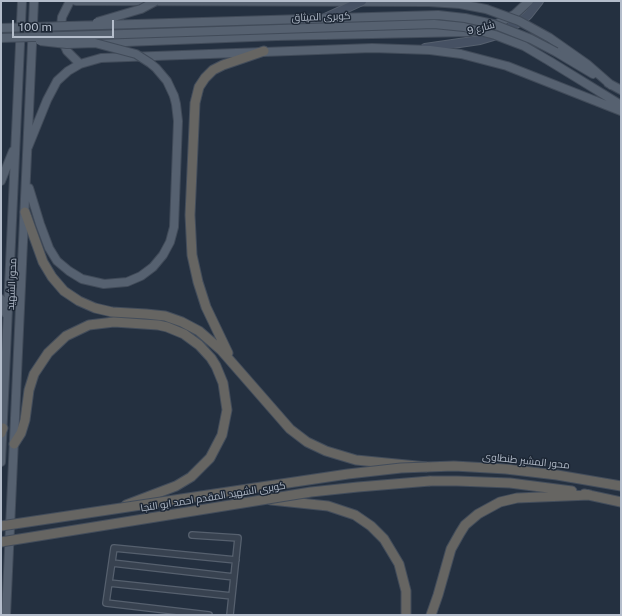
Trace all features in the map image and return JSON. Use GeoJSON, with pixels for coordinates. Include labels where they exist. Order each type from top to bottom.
{"type":"FeatureCollection","features":[{"type":"Feature","properties":{"kind":"highway"},"geometry":{"type":"LineString","coordinates":[[235,366],[206,307],[192,256],[190,215],[195,103],[199,87],[213,70],[223,65],[264,52]]}},
{"type":"Feature","properties":{"kind":"highway"},"geometry":{"type":"LineString","coordinates":[[25,212],[47,270],[58,284],[71,296],[87,305],[104,310],[155,315],[182,322],[199,331],[211,340],[235,366],[282,422],[298,436],[316,447],[336,455],[356,460],[427,467]]}},
{"type":"Feature","properties":{"kind":"highway"},"geometry":{"type":"LineString","coordinates":[[14,444],[23,427],[29,390],[38,366],[59,341],[73,332],[89,325],[114,322],[158,325],[176,330],[195,342],[211,358],[220,374],[226,391],[227,410],[225,427],[219,443],[204,465],[191,477],[176,486],[117,509]]}},
{"type":"Feature","properties":{"kind":"highway","name":"محور المشير طنطاوى"},"geometry":{"type":"LineString","coordinates":[[427,467],[480,467],[506,469],[562,476],[621,486]]}},
{"type":"Feature","properties":{"kind":"highway","name":"كوبرى الشهيد المقدم احمد ابو النجا"},"geometry":{"type":"LineString","coordinates":[[1,526],[374,471],[427,467]]}},
{"type":"Feature","properties":{"kind":"highway","name":"كوبرى الشهيد المقدم احمد ابو النجا"},"geometry":{"type":"LineString","coordinates":[[1,542],[358,486],[464,481],[510,483],[590,495]]}},
{"type":"Feature","properties":{"kind":"highway"},"geometry":{"type":"LineString","coordinates":[[431,615],[438,596],[448,558],[460,533],[471,519],[485,509],[508,499],[534,496],[590,495],[621,502]]}},
{"type":"Feature","properties":{"kind":"highway"},"geometry":{"type":"LineString","coordinates":[[264,500],[328,506],[355,515],[371,526],[384,539],[399,564],[406,591],[406,615]]}},
{"type":"Feature","properties":{"kind":"main road","name":"محور الشهيد"},"geometry":{"type":"LineString","coordinates":[[1,462],[22,1]]}},
{"type":"Feature","properties":{"kind":"main road","name":"محور الشهيد"},"geometry":{"type":"LineString","coordinates":[[6,615],[34,1]]}},
{"type":"Feature","properties":{"kind":"main road"},"geometry":{"type":"LineString","coordinates":[[70,1],[62,17],[60,35],[67,51],[80,64]]}},
{"type":"Feature","properties":{"kind":"main road"},"geometry":{"type":"LineString","coordinates":[[76,1],[429,2],[460,4],[486,10],[519,21],[550,38],[587,64],[611,85],[621,90]]}},
{"type":"Feature","properties":{"kind":"main road"},"geometry":{"type":"LineString","coordinates":[[85,26],[141,9],[156,1]]}},
{"type":"Feature","properties":{"kind":"main road"},"geometry":{"type":"LineString","coordinates":[[325,18],[362,1]]}},
{"type":"Feature","properties":{"kind":"main road"},"geometry":{"type":"LineString","coordinates":[[476,1],[486,10]]}},
{"type":"Feature","properties":{"kind":"main road"},"geometry":{"type":"LineString","coordinates":[[15,38],[58,43],[95,44],[277,36],[468,32],[485,29],[501,22],[515,14],[529,1]]}},
{"type":"Feature","properties":{"kind":"main road","name":"شارع 9"},"geometry":{"type":"LineString","coordinates":[[414,49],[480,40],[497,35],[521,21],[539,1]]}},
{"type":"Feature","properties":{"kind":"main road","name":"كوبرى الميثاق"},"geometry":{"type":"LineString","coordinates":[[1,28],[424,15],[465,18],[512,30],[556,52],[611,85]]}},
{"type":"Feature","properties":{"kind":"main road","name":"كوبرى الميثاق"},"geometry":{"type":"LineString","coordinates":[[1,38],[434,24],[464,27],[495,35],[524,46],[621,105]]}},
{"type":"Feature","properties":{"kind":"main road"},"geometry":{"type":"LineString","coordinates":[[26,181],[49,248],[68,271],[89,282],[104,284],[127,282],[141,276],[153,267],[163,255],[172,235],[174,219],[178,121],[174,96],[167,81],[150,63],[128,51],[95,44]]}},
{"type":"Feature","properties":{"kind":"main road"},"geometry":{"type":"LineString","coordinates":[[28,147],[53,87],[62,76],[80,64],[101,58],[372,48],[414,49],[461,54],[492,61],[621,111]]}},
{"type":"Feature","properties":{"kind":"main road"},"geometry":{"type":"LineString","coordinates":[[1,181],[16,145]]}},
{"type":"Feature","properties":{"kind":"main road"},"geometry":{"type":"LineString","coordinates":[[1,300],[8,318]]}},
{"type":"Feature","properties":{"kind":"street"},"geometry":{"type":"LineString","coordinates":[[192,535],[238,538],[230,615]]}},
{"type":"Feature","properties":{"kind":"street"},"geometry":{"type":"LineString","coordinates":[[209,615],[106,603],[114,548],[236,560]]}},
{"type":"Feature","properties":{"kind":"street"},"geometry":{"type":"LineString","coordinates":[[112,562],[234,577]]}},
{"type":"Feature","properties":{"kind":"street"},"geometry":{"type":"LineString","coordinates":[[109,583],[232,596]]}}]}
